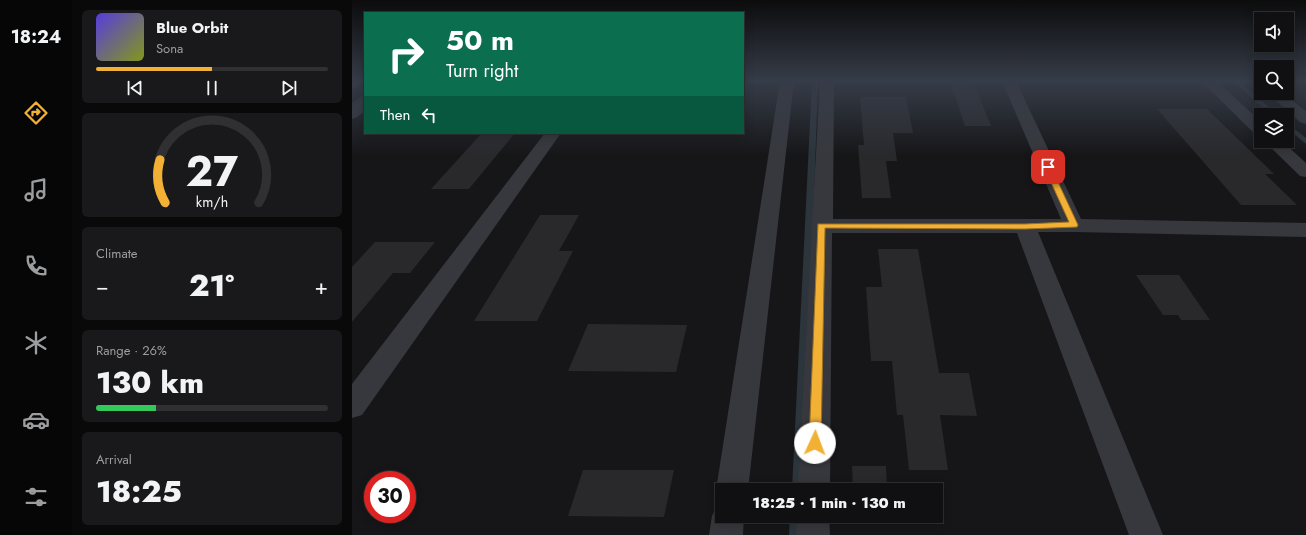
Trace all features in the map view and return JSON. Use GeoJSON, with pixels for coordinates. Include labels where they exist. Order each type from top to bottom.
{"type":"FeatureCollection","features":[{"type":"Feature","properties":{"kind":"street"},"geometry":{"type":"LineString","coordinates":[[352,114],[362,106]]}},
{"type":"Feature","properties":{"kind":"street"},"geometry":{"type":"LineString","coordinates":[[733,483],[784,106]]}},
{"type":"Feature","properties":{"kind":"street"},"geometry":{"type":"LineString","coordinates":[[814,483],[825,106]]}},
{"type":"Feature","properties":{"kind":"street"},"geometry":{"type":"LineString","coordinates":[[1020,106],[1074,225]]}},
{"type":"Feature","properties":{"kind":"street"},"geometry":{"type":"LineString","coordinates":[[1234,106],[1254,124]]}},
{"type":"Feature","properties":{"kind":"street"},"geometry":{"type":"LineString","coordinates":[[1290,106],[1306,119]]}},
{"type":"Feature","properties":{"kind":"street"},"geometry":{"type":"LineString","coordinates":[[352,406],[553,134]]}},
{"type":"Feature","properties":{"kind":"street"},"geometry":{"type":"LineString","coordinates":[[1280,148],[1306,172]]}},
{"type":"Feature","properties":{"kind":"street"},"geometry":{"type":"LineString","coordinates":[[821,226],[1074,225],[1306,230]]}},
{"type":"Feature","properties":{"kind":"street"},"geometry":{"type":"LineString","coordinates":[[1025,226],[1146,535]]}},
{"type":"Feature","properties":{"kind":"street"},"geometry":{"type":"LineString","coordinates":[[726,535],[727,523]]}},
{"type":"Feature","properties":{"kind":"street"},"geometry":{"type":"LineString","coordinates":[[813,523],[813,535]]}},
{"type":"Feature","properties":{"kind":"building"},"geometry":{"type":"Polygon","coordinates":[[[861,106],[908,106],[913,133],[893,133],[897,161],[886,161],[891,198],[862,198],[858,145],[864,145],[861,106]]]}},
{"type":"Feature","properties":{"kind":"building"},"geometry":{"type":"Polygon","coordinates":[[[958,106],[983,106],[991,126],[965,126],[958,106]]]}},
{"type":"Feature","properties":{"kind":"building"},"geometry":{"type":"Polygon","coordinates":[[[1157,109],[1207,109],[1274,174],[1265,174],[1297,205],[1241,205],[1157,109]]]}},
{"type":"Feature","properties":{"kind":"building"},"geometry":{"type":"Polygon","coordinates":[[[481,134],[514,134],[469,189],[431,189],[481,134]]]}},
{"type":"Feature","properties":{"kind":"building"},"geometry":{"type":"Polygon","coordinates":[[[540,215],[579,215],[559,251],[573,251],[537,321],[474,321],[540,215]]]}},
{"type":"Feature","properties":{"kind":"building"},"geometry":{"type":"Polygon","coordinates":[[[375,242],[435,242],[410,273],[393,273],[352,322],[352,267],[375,242]]]}},
{"type":"Feature","properties":{"kind":"building"},"geometry":{"type":"Polygon","coordinates":[[[878,249],[918,249],[939,373],[969,373],[977,416],[940,415],[948,470],[909,470],[903,415],[897,415],[892,361],[871,361],[866,287],[882,287],[878,249]]]}},
{"type":"Feature","properties":{"kind":"building"},"geometry":{"type":"Polygon","coordinates":[[[1136,275],[1179,275],[1210,320],[1181,320],[1178,315],[1163,315],[1136,275]]]}},
{"type":"Feature","properties":{"kind":"building"},"geometry":{"type":"Polygon","coordinates":[[[588,324],[687,325],[676,372],[568,371],[588,324]]]}},
{"type":"Feature","properties":{"kind":"building"},"geometry":{"type":"Polygon","coordinates":[[[852,466],[886,466],[887,483],[853,483],[852,466]]]}},
{"type":"Feature","properties":{"kind":"building"},"geometry":{"type":"Polygon","coordinates":[[[583,470],[674,470],[664,517],[568,516],[583,470]]]}},
{"type":"Feature","properties":{"kind":"waterway"},"geometry":{"type":"LineString","coordinates":[[798,483],[814,106]]}},
{"type":"Feature","properties":{"kind":"waterway"},"geometry":{"type":"LineString","coordinates":[[1294,131],[1306,142]]}},
{"type":"Feature","properties":{"kind":"waterway"},"geometry":{"type":"LineString","coordinates":[[796,535],[797,523]]}},
{"type":"Feature","properties":{"kind":"route"},"geometry":{"type":"LineString","coordinates":[[815,443],[821,226],[1074,225],[1048,167]]}}]}
